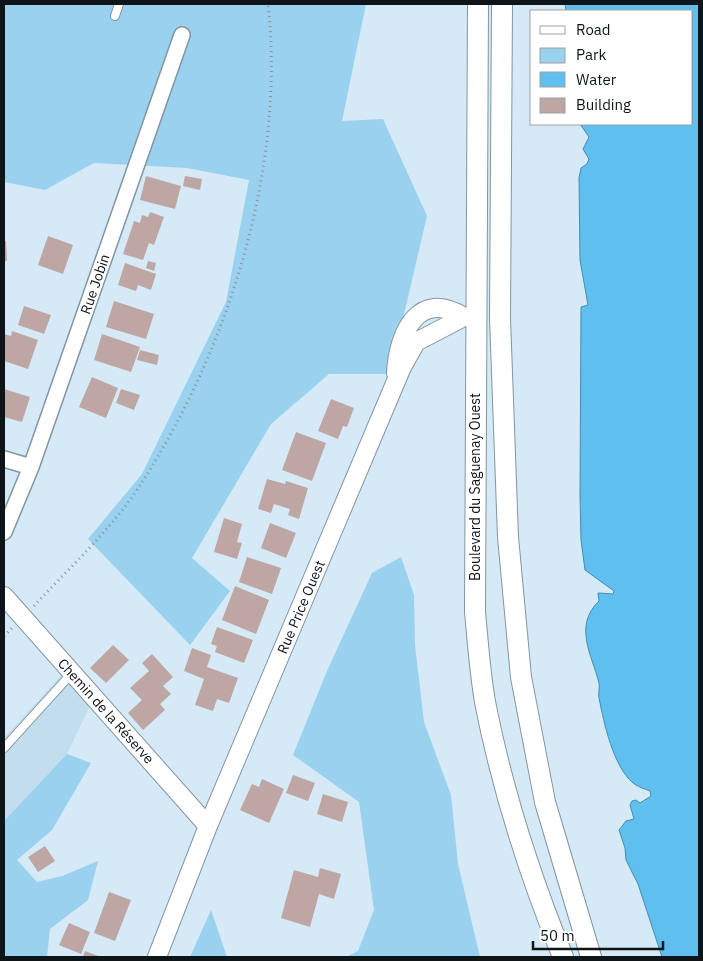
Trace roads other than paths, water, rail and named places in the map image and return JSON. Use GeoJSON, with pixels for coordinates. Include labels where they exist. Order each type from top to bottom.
{"type":"FeatureCollection","features":[{"type":"Feature","properties":{"kind":"main road","name":"Boulevard du Saguenay Ouest"},"geometry":{"type":"LineString","coordinates":[[478,4],[470,318],[475,612],[486,705],[507,795],[542,907],[563,957]]}},
{"type":"Feature","properties":{"kind":"main road","name":"Boulevard du Saguenay Ouest"},"geometry":{"type":"LineString","coordinates":[[502,4],[500,318],[508,537],[521,677],[545,802],[591,957]]}},
{"type":"Feature","properties":{"kind":"main road"},"geometry":{"type":"LineString","coordinates":[[470,318],[500,318]]}},
{"type":"Feature","properties":{"kind":"street","name":"Rue Jobin"},"geometry":{"type":"LineString","coordinates":[[4,532],[31,467],[182,35]]}},
{"type":"Feature","properties":{"kind":"street","name":"Rue Price Ouest"},"geometry":{"type":"LineString","coordinates":[[156,957],[208,826],[396,382],[398,351],[409,322],[434,307],[450,308],[470,318]]}},
{"type":"Feature","properties":{"kind":"street"},"geometry":{"type":"LineString","coordinates":[[4,459],[31,467]]}},
{"type":"Feature","properties":{"kind":"street","name":"Chemin de la Réserve"},"geometry":{"type":"LineString","coordinates":[[4,596],[208,826]]}},
{"type":"Feature","properties":{"kind":"lane"},"geometry":{"type":"LineString","coordinates":[[115,16],[119,4]]}},
{"type":"Feature","properties":{"kind":"lane"},"geometry":{"type":"LineString","coordinates":[[4,748],[72,673]]}},
{"type":"Feature","properties":{"kind":"water"},"geometry":{"type":"Polygon","coordinates":[[[565,4],[699,4],[699,957],[662,957],[638,884],[626,860],[625,848],[619,830],[626,821],[634,819],[630,805],[632,801],[636,800],[640,803],[651,796],[650,791],[633,783],[620,766],[610,744],[604,719],[599,696],[599,683],[589,651],[586,631],[587,620],[599,601],[598,593],[613,594],[614,591],[585,570],[581,540],[580,495],[581,307],[588,305],[580,260],[579,178],[581,168],[587,164],[589,159],[583,149],[589,137],[581,125],[693,125],[693,10],[566,10],[565,4]]]}}]}
